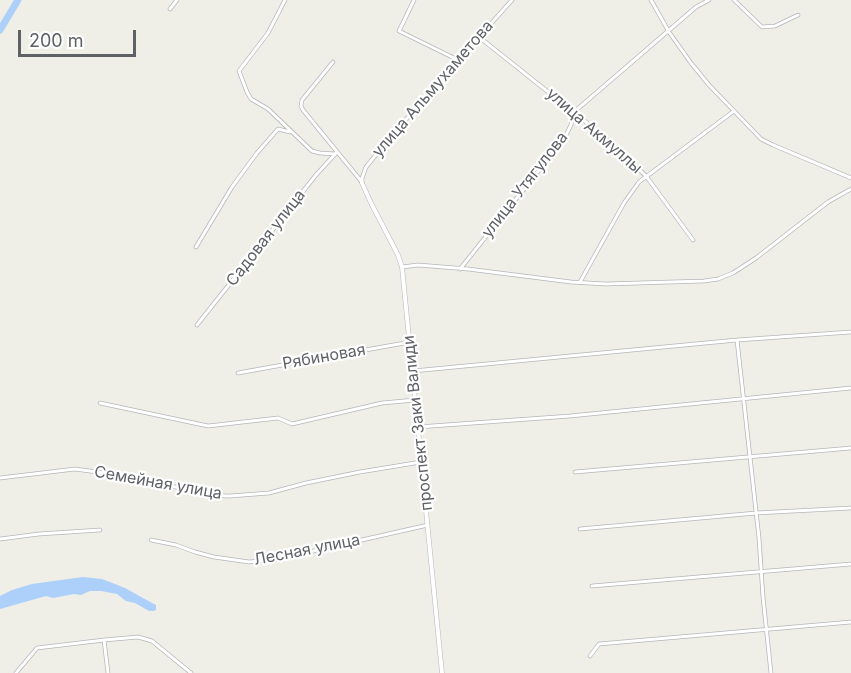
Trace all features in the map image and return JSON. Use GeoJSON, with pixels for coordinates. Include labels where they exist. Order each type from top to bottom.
{"type":"FeatureCollection","features":[{"type":"Feature","properties":{"kind":"street"},"geometry":{"type":"LineString","coordinates":[[170,9],[177,0]]}},
{"type":"Feature","properties":{"kind":"street"},"geometry":{"type":"LineString","coordinates":[[285,0],[268,33],[239,71],[248,95],[268,109],[312,151],[336,153]]}},
{"type":"Feature","properties":{"kind":"street"},"geometry":{"type":"LineString","coordinates":[[414,0],[399,31],[456,59]]}},
{"type":"Feature","properties":{"kind":"street","name":"улица Альмухаметова"},"geometry":{"type":"LineString","coordinates":[[362,183],[363,173],[371,160],[512,0]]}},
{"type":"Feature","properties":{"kind":"street"},"geometry":{"type":"LineString","coordinates":[[651,0],[669,32],[709,85],[761,139],[851,178]]}},
{"type":"Feature","properties":{"kind":"street","name":"улица Утягулова"},"geometry":{"type":"LineString","coordinates":[[460,269],[564,139],[574,112],[696,7],[709,0]]}},
{"type":"Feature","properties":{"kind":"street"},"geometry":{"type":"LineString","coordinates":[[734,0],[762,27],[775,26],[798,15]]}},
{"type":"Feature","properties":{"kind":"street","name":"улица Акмуллы"},"geometry":{"type":"LineString","coordinates":[[479,37],[574,112],[646,176],[693,240]]}},
{"type":"Feature","properties":{"kind":"street"},"geometry":{"type":"LineString","coordinates":[[333,62],[302,100],[302,106],[336,153],[362,183]]}},
{"type":"Feature","properties":{"kind":"street"},"geometry":{"type":"LineString","coordinates":[[580,282],[624,203],[639,182],[734,111]]}},
{"type":"Feature","properties":{"kind":"street"},"geometry":{"type":"LineString","coordinates":[[196,247],[242,172],[262,146],[278,129],[292,133]]}},
{"type":"Feature","properties":{"kind":"street","name":"Садовая улица"},"geometry":{"type":"LineString","coordinates":[[197,326],[316,175],[336,153]]}},
{"type":"Feature","properties":{"kind":"street","name":"проспект Заки Валиди"},"geometry":{"type":"LineString","coordinates":[[362,183],[402,267],[442,673]]}},
{"type":"Feature","properties":{"kind":"street"},"geometry":{"type":"LineString","coordinates":[[402,267],[418,265],[615,284],[718,279],[733,273],[756,258],[828,202],[851,189]]}},
{"type":"Feature","properties":{"kind":"street"},"geometry":{"type":"LineString","coordinates":[[412,371],[737,340],[851,332]]}},
{"type":"Feature","properties":{"kind":"street"},"geometry":{"type":"LineString","coordinates":[[737,340],[771,673]]}},
{"type":"Feature","properties":{"kind":"street","name":"Рябиновая"},"geometry":{"type":"LineString","coordinates":[[238,373],[410,342]]}},
{"type":"Feature","properties":{"kind":"street"},"geometry":{"type":"LineString","coordinates":[[418,427],[570,416],[851,388]]}},
{"type":"Feature","properties":{"kind":"street"},"geometry":{"type":"LineString","coordinates":[[100,403],[208,426],[278,418],[292,424],[382,403],[415,400]]}},
{"type":"Feature","properties":{"kind":"street"},"geometry":{"type":"LineString","coordinates":[[575,472],[851,448]]}},
{"type":"Feature","properties":{"kind":"street","name":"Семейная улица"},"geometry":{"type":"LineString","coordinates":[[0,478],[75,469],[119,475],[225,496],[269,493],[360,472],[422,462]]}},
{"type":"Feature","properties":{"kind":"street"},"geometry":{"type":"LineString","coordinates":[[580,529],[756,513],[851,508]]}},
{"type":"Feature","properties":{"kind":"street","name":"Лесная улица"},"geometry":{"type":"LineString","coordinates":[[151,540],[176,545],[205,555],[249,562],[278,558],[428,525]]}},
{"type":"Feature","properties":{"kind":"street"},"geometry":{"type":"LineString","coordinates":[[0,539],[100,530]]}},
{"type":"Feature","properties":{"kind":"street"},"geometry":{"type":"LineString","coordinates":[[592,586],[851,564]]}},
{"type":"Feature","properties":{"kind":"street"},"geometry":{"type":"LineString","coordinates":[[590,656],[599,644],[851,622]]}},
{"type":"Feature","properties":{"kind":"street"},"geometry":{"type":"LineString","coordinates":[[16,673],[37,648],[138,637],[152,641],[191,673]]}},
{"type":"Feature","properties":{"kind":"street"},"geometry":{"type":"LineString","coordinates":[[104,640],[108,673]]}},
{"type":"Feature","properties":{"kind":"water"},"geometry":{"type":"Polygon","coordinates":[[[83,577],[102,579],[125,588],[156,605],[156,610],[149,611],[126,601],[117,594],[101,591],[53,598],[46,596],[0,609],[0,596],[12,590],[32,584],[83,577]]]}},
{"type":"Feature","properties":{"kind":"waterway"},"geometry":{"type":"LineString","coordinates":[[0,30],[18,0]]}}]}
